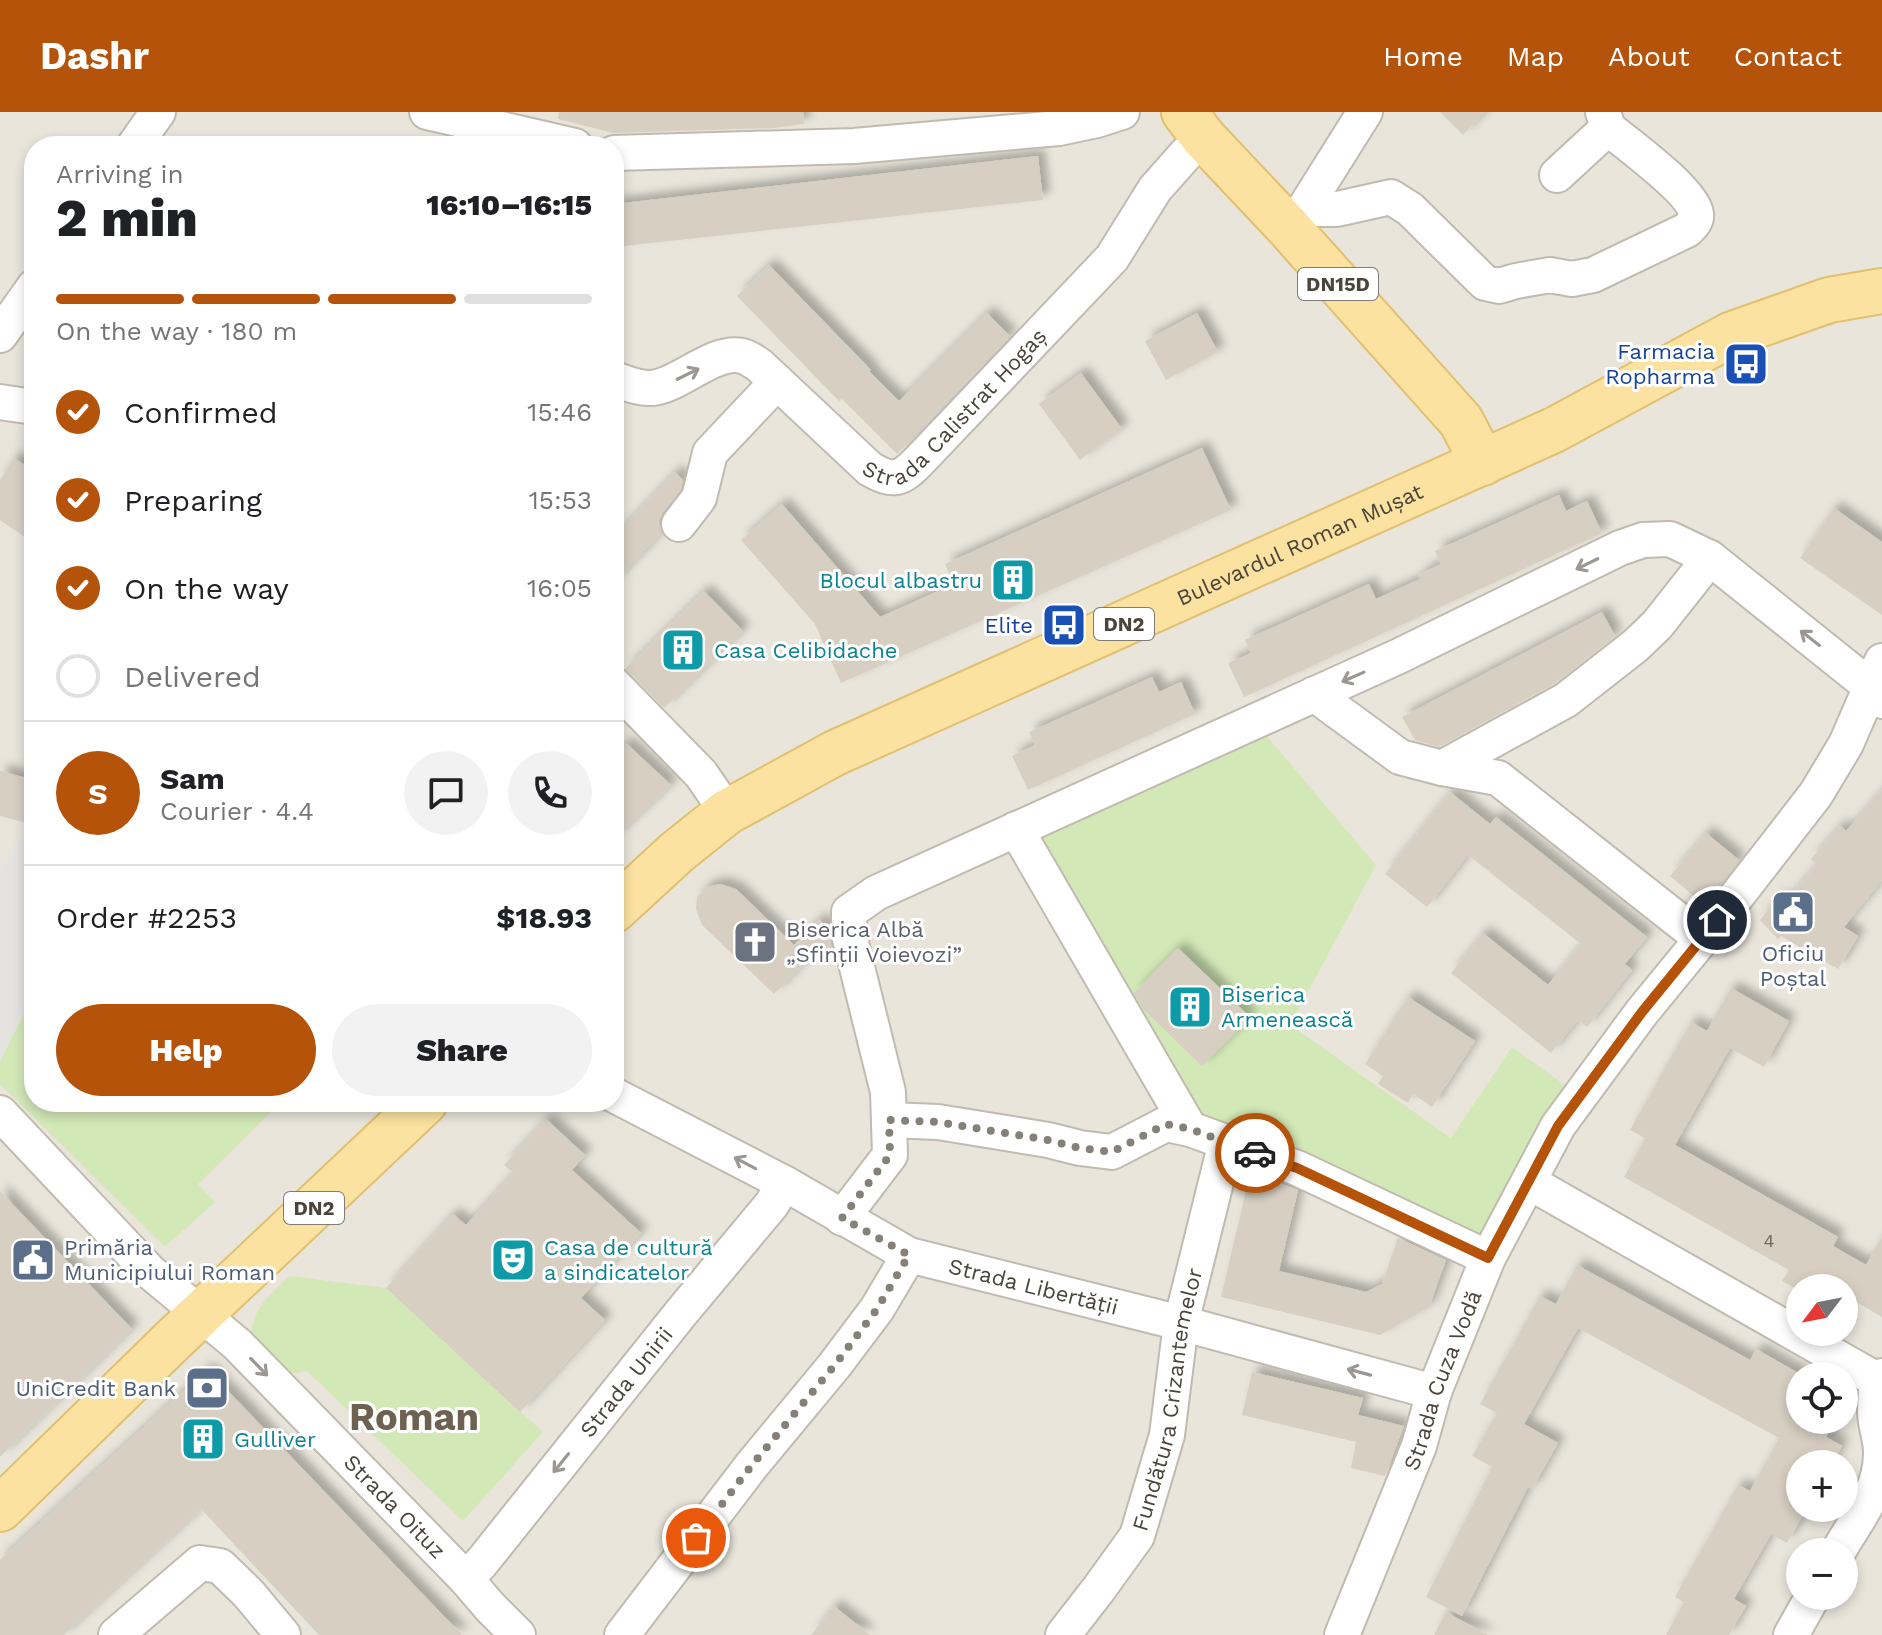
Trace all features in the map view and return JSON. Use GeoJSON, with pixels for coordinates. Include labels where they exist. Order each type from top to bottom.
{"type":"FeatureCollection","features":[{"type":"Feature","properties":{"kind":"main road","name":"DN15D"},"geometry":{"type":"LineString","coordinates":[[1194,125],[1295,217],[1461,421],[1483,463]]}},
{"type":"Feature","properties":{"kind":"main road","name":"Bulevardul Roman Mușat"},"geometry":{"type":"LineString","coordinates":[[624,901],[727,812],[835,753],[1554,430],[1730,335],[1829,300],[1882,291]]}},
{"type":"Feature","properties":{"kind":"main road","name":"DN2"},"geometry":{"type":"LineString","coordinates":[[0,1509],[414,1112]]}},
{"type":"Feature","properties":{"kind":"street"},"geometry":{"type":"LineString","coordinates":[[141,136],[158,112]]}},
{"type":"Feature","properties":{"kind":"street"},"geometry":{"type":"LineString","coordinates":[[427,112],[531,136]]}},
{"type":"Feature","properties":{"kind":"street"},"geometry":{"type":"LineString","coordinates":[[624,153],[854,146],[1059,128],[1122,112]]}},
{"type":"Feature","properties":{"kind":"street"},"geometry":{"type":"LineString","coordinates":[[1295,217],[1365,112]]}},
{"type":"Feature","properties":{"kind":"street"},"geometry":{"type":"LineString","coordinates":[[1295,217],[1391,197],[1410,209],[1485,283],[1499,286],[1550,275],[1572,279],[1593,275],[1687,230],[1695,223],[1696,215],[1686,194],[1606,120],[1557,175]]}},
{"type":"Feature","properties":{"kind":"street","name":"Strada Calistrat Hogaș"},"geometry":{"type":"LineString","coordinates":[[624,382],[652,388],[718,359],[740,355],[759,365],[870,469],[882,476],[896,478],[918,462],[1112,258],[1155,189],[1186,154],[1194,125]]}},
{"type":"Feature","properties":{"kind":"street"},"geometry":{"type":"LineString","coordinates":[[0,335],[24,301]]}},
{"type":"Feature","properties":{"kind":"street"},"geometry":{"type":"LineString","coordinates":[[679,524],[699,498],[710,453],[777,382]]}},
{"type":"Feature","properties":{"kind":"street"},"geometry":{"type":"LineString","coordinates":[[0,402],[24,406]]}},
{"type":"Feature","properties":{"kind":"street"},"geometry":{"type":"LineString","coordinates":[[842,1218],[890,1155],[888,1092],[849,935],[849,912],[876,893],[1397,657],[1620,548],[1643,540],[1670,539],[1710,558],[1878,683]]}},
{"type":"Feature","properties":{"kind":"street"},"geometry":{"type":"LineString","coordinates":[[1442,768],[1566,700],[1623,658],[1657,625],[1710,558]]}},
{"type":"Feature","properties":{"kind":"street","name":"Strada Cuza Vodă"},"geometry":{"type":"LineString","coordinates":[[1342,1635],[1419,1446],[1434,1392],[1488,1258],[1558,1126],[1642,1012],[1816,794],[1878,683]]}},
{"type":"Feature","properties":{"kind":"street"},"geometry":{"type":"LineString","coordinates":[[1314,694],[1400,757],[1498,778],[1702,939]]}},
{"type":"Feature","properties":{"kind":"street"},"geometry":{"type":"LineString","coordinates":[[624,695],[701,774],[727,812]]}},
{"type":"Feature","properties":{"kind":"street"},"geometry":{"type":"LineString","coordinates":[[1016,829],[1190,1129]]}},
{"type":"Feature","properties":{"kind":"street","name":"Strada Libertății"},"geometry":{"type":"LineString","coordinates":[[624,1100],[784,1183],[909,1255],[1181,1323],[1434,1392]]}},
{"type":"Feature","properties":{"kind":"street","name":"Strada Oituz"},"geometry":{"type":"LineString","coordinates":[[0,1113],[149,1271],[248,1355],[518,1635]]}},
{"type":"Feature","properties":{"kind":"street"},"geometry":{"type":"LineString","coordinates":[[889,1120],[938,1122],[1112,1152],[1166,1124],[1190,1129],[1297,1168],[1488,1258]]}},
{"type":"Feature","properties":{"kind":"street","name":"Fundătura Crizantemelor"},"geometry":{"type":"LineString","coordinates":[[1063,1635],[1137,1536],[1167,1435],[1181,1323],[1226,1142]]}},
{"type":"Feature","properties":{"kind":"street"},"geometry":{"type":"LineString","coordinates":[[1529,1182],[1869,1373],[1881,1435],[1881,1458],[1864,1512],[1847,1538]]}},
{"type":"Feature","properties":{"kind":"street","name":"Strada Unirii"},"geometry":{"type":"LineString","coordinates":[[466,1579],[772,1204],[784,1183]]}},
{"type":"Feature","properties":{"kind":"street"},"geometry":{"type":"LineString","coordinates":[[622,1635],[752,1465],[843,1355],[877,1309],[909,1255]]}},
{"type":"Feature","properties":{"kind":"street"},"geometry":{"type":"LineString","coordinates":[[116,1635],[200,1563],[220,1566],[248,1593],[283,1635]]}},
{"type":"Feature","properties":{"kind":"street"},"geometry":{"type":"LineString","coordinates":[[1791,1635],[1805,1610]]}},
{"type":"Feature","properties":{"kind":"shaded area"},"geometry":{"type":"Polygon","coordinates":[[[0,112],[1882,112],[1882,1635],[0,1635],[0,112]]]}},
{"type":"Feature","properties":{"kind":"shaded area"},"geometry":{"type":"Polygon","coordinates":[[[16,838],[24,840],[24,1013],[0,1061],[0,871],[16,838]]]}},
{"type":"Feature","properties":{"kind":"green space"},"geometry":{"type":"Polygon","coordinates":[[[1254,721],[1376,865],[1290,1025],[1451,1138],[1512,1047],[1580,1096],[1488,1258],[1190,1129],[1016,829],[1254,721]]]}},
{"type":"Feature","properties":{"kind":"green space"},"geometry":{"type":"Polygon","coordinates":[[[24,1013],[24,1108],[0,1084],[0,1061],[24,1013]]]}},
{"type":"Feature","properties":{"kind":"green space"},"geometry":{"type":"Polygon","coordinates":[[[28,1112],[271,1112],[198,1184],[215,1202],[165,1247],[28,1112]]]}},
{"type":"Feature","properties":{"kind":"green space"},"geometry":{"type":"Polygon","coordinates":[[[289,1276],[386,1288],[543,1432],[463,1521],[307,1371],[284,1375],[250,1339],[258,1310],[289,1276]]]}},
{"type":"Feature","properties":{"kind":"building"},"geometry":{"type":"Polygon","coordinates":[[[559,112],[803,112],[804,124],[774,128],[613,133],[558,119],[559,112]]]}},
{"type":"Feature","properties":{"kind":"building"},"geometry":{"type":"Polygon","coordinates":[[[1440,112],[1485,112],[1463,135],[1440,112]]]}},
{"type":"Feature","properties":{"kind":"building"},"geometry":{"type":"Polygon","coordinates":[[[1038,156],[1043,200],[624,246],[624,203],[1038,156]]]}},
{"type":"Feature","properties":{"kind":"building"},"geometry":{"type":"Polygon","coordinates":[[[769,265],[899,401],[987,313],[1010,336],[897,454],[842,399],[839,401],[737,296],[769,265]]]}},
{"type":"Feature","properties":{"kind":"building"},"geometry":{"type":"Polygon","coordinates":[[[1197,313],[1218,352],[1166,380],[1145,341],[1197,313]]]}},
{"type":"Feature","properties":{"kind":"building"},"geometry":{"type":"Polygon","coordinates":[[[1081,373],[1122,429],[1080,460],[1039,404],[1081,373]]]}},
{"type":"Feature","properties":{"kind":"building","name":"Blocul albastru"},"geometry":{"type":"Polygon","coordinates":[[[1202,448],[1231,510],[841,683],[815,624],[741,540],[782,504],[880,617],[954,584],[945,564],[1202,448]]]}},
{"type":"Feature","properties":{"kind":"building"},"geometry":{"type":"Polygon","coordinates":[[[14,458],[24,464],[24,536],[0,520],[0,480],[14,458]]]}},
{"type":"Feature","properties":{"kind":"building"},"geometry":{"type":"Polygon","coordinates":[[[675,472],[683,480],[681,489],[659,521],[661,533],[624,572],[624,526],[675,472]]]}},
{"type":"Feature","properties":{"kind":"building"},"geometry":{"type":"Polygon","coordinates":[[[1559,495],[1566,511],[1587,501],[1602,533],[1244,697],[1228,663],[1251,653],[1245,640],[1369,584],[1376,599],[1420,579],[1418,575],[1441,564],[1435,551],[1559,495]]]}},
{"type":"Feature","properties":{"kind":"building"},"geometry":{"type":"Polygon","coordinates":[[[1834,508],[1882,542],[1882,615],[1800,558],[1834,508]]]}},
{"type":"Feature","properties":{"kind":"building","name":"Casa Celibidache"},"geometry":{"type":"Polygon","coordinates":[[[704,591],[743,631],[664,708],[625,669],[704,591]]]}},
{"type":"Feature","properties":{"kind":"building"},"geometry":{"type":"Polygon","coordinates":[[[1602,612],[1615,636],[1555,683],[1439,747],[1415,740],[1402,717],[1602,612]]]}},
{"type":"Feature","properties":{"kind":"building"},"geometry":{"type":"Polygon","coordinates":[[[1152,677],[1159,692],[1181,682],[1195,714],[1028,790],[1012,756],[1035,745],[1029,732],[1152,677]]]}},
{"type":"Feature","properties":{"kind":"building"},"geometry":{"type":"Polygon","coordinates":[[[626,743],[671,785],[624,830],[626,743]]]}},
{"type":"Feature","properties":{"kind":"building"},"geometry":{"type":"Polygon","coordinates":[[[0,771],[24,777],[24,822],[0,816],[0,771]]]}},
{"type":"Feature","properties":{"kind":"building"},"geometry":{"type":"Polygon","coordinates":[[[1882,790],[1882,880],[1844,927],[1858,936],[1838,969],[1781,936],[1778,939],[1760,920],[1779,897],[1785,902],[1817,864],[1811,859],[1840,826],[1846,831],[1882,790]]]}},
{"type":"Feature","properties":{"kind":"building"},"geometry":{"type":"Polygon","coordinates":[[[1450,792],[1490,824],[1496,817],[1647,937],[1625,964],[1632,970],[1587,1027],[1578,1020],[1551,1053],[1451,973],[1483,933],[1548,985],[1581,944],[1468,855],[1427,907],[1385,874],[1450,792]]]}},
{"type":"Feature","properties":{"kind":"building"},"geometry":{"type":"Polygon","coordinates":[[[1706,833],[1739,860],[1702,903],[1670,876],[1706,833]]]}},
{"type":"Feature","properties":{"kind":"building","name":"Biserica Albă „Sfinții Voievozi”"},"geometry":{"type":"Polygon","coordinates":[[[720,884],[736,889],[794,945],[819,919],[829,929],[831,947],[819,960],[813,954],[774,994],[702,925],[696,909],[697,897],[707,887],[720,884]]]}},
{"type":"Feature","properties":{"kind":"building","name":"Biserica Armenească"},"geometry":{"type":"Polygon","coordinates":[[[1178,948],[1250,1017],[1202,1066],[1144,1010],[1134,993],[1178,948]]]}},
{"type":"Feature","properties":{"kind":"building"},"geometry":{"type":"Polygon","coordinates":[[[1731,988],[1789,1021],[1764,1067],[1730,1048],[1675,1145],[1838,1237],[1833,1246],[1866,1265],[1882,1237],[1882,1317],[1858,1303],[1858,1274],[1786,1274],[1789,1270],[1624,1177],[1645,1138],[1630,1130],[1691,1022],[1707,1031],[1731,988]]]}},
{"type":"Feature","properties":{"kind":"building"},"geometry":{"type":"Polygon","coordinates":[[[1408,997],[1475,1041],[1432,1107],[1413,1094],[1408,1103],[1378,1084],[1383,1076],[1365,1064],[1408,997]]]}},
{"type":"Feature","properties":{"kind":"building","name":"Casa de cultură a sindicatelor"},"geometry":{"type":"Polygon","coordinates":[[[546,1119],[585,1155],[572,1170],[641,1233],[581,1298],[605,1320],[520,1412],[386,1288],[453,1214],[466,1225],[514,1173],[504,1165],[546,1119]]]}},
{"type":"Feature","properties":{"kind":"building"},"geometry":{"type":"Polygon","coordinates":[[[1250,1174],[1298,1190],[1279,1271],[1366,1292],[1382,1284],[1398,1238],[1446,1260],[1429,1307],[1380,1335],[1221,1297],[1250,1174]]]}},
{"type":"Feature","properties":{"kind":"building","name":"Primăria Municipiului Roman"},"geometry":{"type":"Polygon","coordinates":[[[0,1191],[132,1329],[0,1457],[0,1191]]]}},
{"type":"Feature","properties":{"kind":"building"},"geometry":{"type":"Polygon","coordinates":[[[1577,1265],[1750,1360],[1756,1349],[1786,1366],[1786,1434],[1828,1434],[1826,1437],[1842,1446],[1840,1450],[1786,1450],[1786,1522],[1799,1522],[1786,1542],[1771,1534],[1734,1599],[1746,1606],[1729,1635],[1666,1635],[1684,1602],[1675,1597],[1738,1485],[1750,1491],[1779,1438],[1578,1328],[1524,1424],[1558,1443],[1532,1489],[1528,1487],[1462,1616],[1426,1597],[1492,1467],[1472,1456],[1497,1413],[1480,1404],[1540,1296],[1556,1304],[1577,1265]]]}},
{"type":"Feature","properties":{"kind":"building","name":"Gulliver"},"geometry":{"type":"Polygon","coordinates":[[[207,1369],[462,1635],[319,1635],[201,1509],[64,1635],[0,1635],[0,1560],[207,1369]]]}},
{"type":"Feature","properties":{"kind":"building"},"geometry":{"type":"Polygon","coordinates":[[[1252,1372],[1363,1398],[1358,1415],[1404,1426],[1385,1476],[1351,1468],[1356,1442],[1242,1415],[1252,1372]]]}},
{"type":"Feature","properties":{"kind":"building"},"geometry":{"type":"Polygon","coordinates":[[[834,1606],[870,1635],[811,1635],[834,1606]]]}},
{"type":"Feature","properties":{"kind":"building"},"geometry":{"type":"Polygon","coordinates":[[[1446,1612],[1488,1635],[1434,1635],[1446,1612]]]}},
{"type":"Feature","properties":{"kind":"way so far"},"geometry":{"type":"LineString","coordinates":[[696,1538],[877,1309],[909,1255],[842,1218],[890,1155],[889,1120],[938,1122],[1112,1152],[1166,1124],[1190,1129],[1255,1153]]}},
{"type":"Feature","properties":{"kind":"place","name":"Farmacia Ropharma"},"geometry":{"type":"Point","coordinates":[1746,364]}},
{"type":"Feature","properties":{"kind":"place","name":"Blocul albastru"},"geometry":{"type":"Point","coordinates":[1013,580]}},
{"type":"Feature","properties":{"kind":"place","name":"Elite"},"geometry":{"type":"Point","coordinates":[1064,625]}},
{"type":"Feature","properties":{"kind":"place","name":"Casa Celibidache"},"geometry":{"type":"Point","coordinates":[683,650]}},
{"type":"Feature","properties":{"kind":"place","name":"Oficiu Poștal"},"geometry":{"type":"Point","coordinates":[1793,912]}},
{"type":"Feature","properties":{"kind":"place","name":"Biserica Albă „Sfinții Voievozi”"},"geometry":{"type":"Point","coordinates":[755,942]}},
{"type":"Feature","properties":{"kind":"place","name":"Biserica Armenească"},"geometry":{"type":"Point","coordinates":[1190,1007]}},
{"type":"Feature","properties":{"kind":"place","name":"Primăria Municipiului Roman"},"geometry":{"type":"Point","coordinates":[33,1260]}},
{"type":"Feature","properties":{"kind":"place","name":"Casa de cultură a sindicatelor"},"geometry":{"type":"Point","coordinates":[513,1260]}},
{"type":"Feature","properties":{"kind":"place","name":"UniCredit Bank"},"geometry":{"type":"Point","coordinates":[207,1388]}},
{"type":"Feature","properties":{"kind":"place","name":"Gulliver"},"geometry":{"type":"Point","coordinates":[203,1439]}},
{"type":"Feature","properties":{"kind":"district","name":"Roman"},"geometry":{"type":"Point","coordinates":[414,1417]}},
{"type":"Feature","properties":{"kind":"route"},"geometry":{"type":"LineString","coordinates":[[1255,1153],[1297,1168],[1488,1258],[1558,1126],[1642,1012],[1717,920]]}}]}
